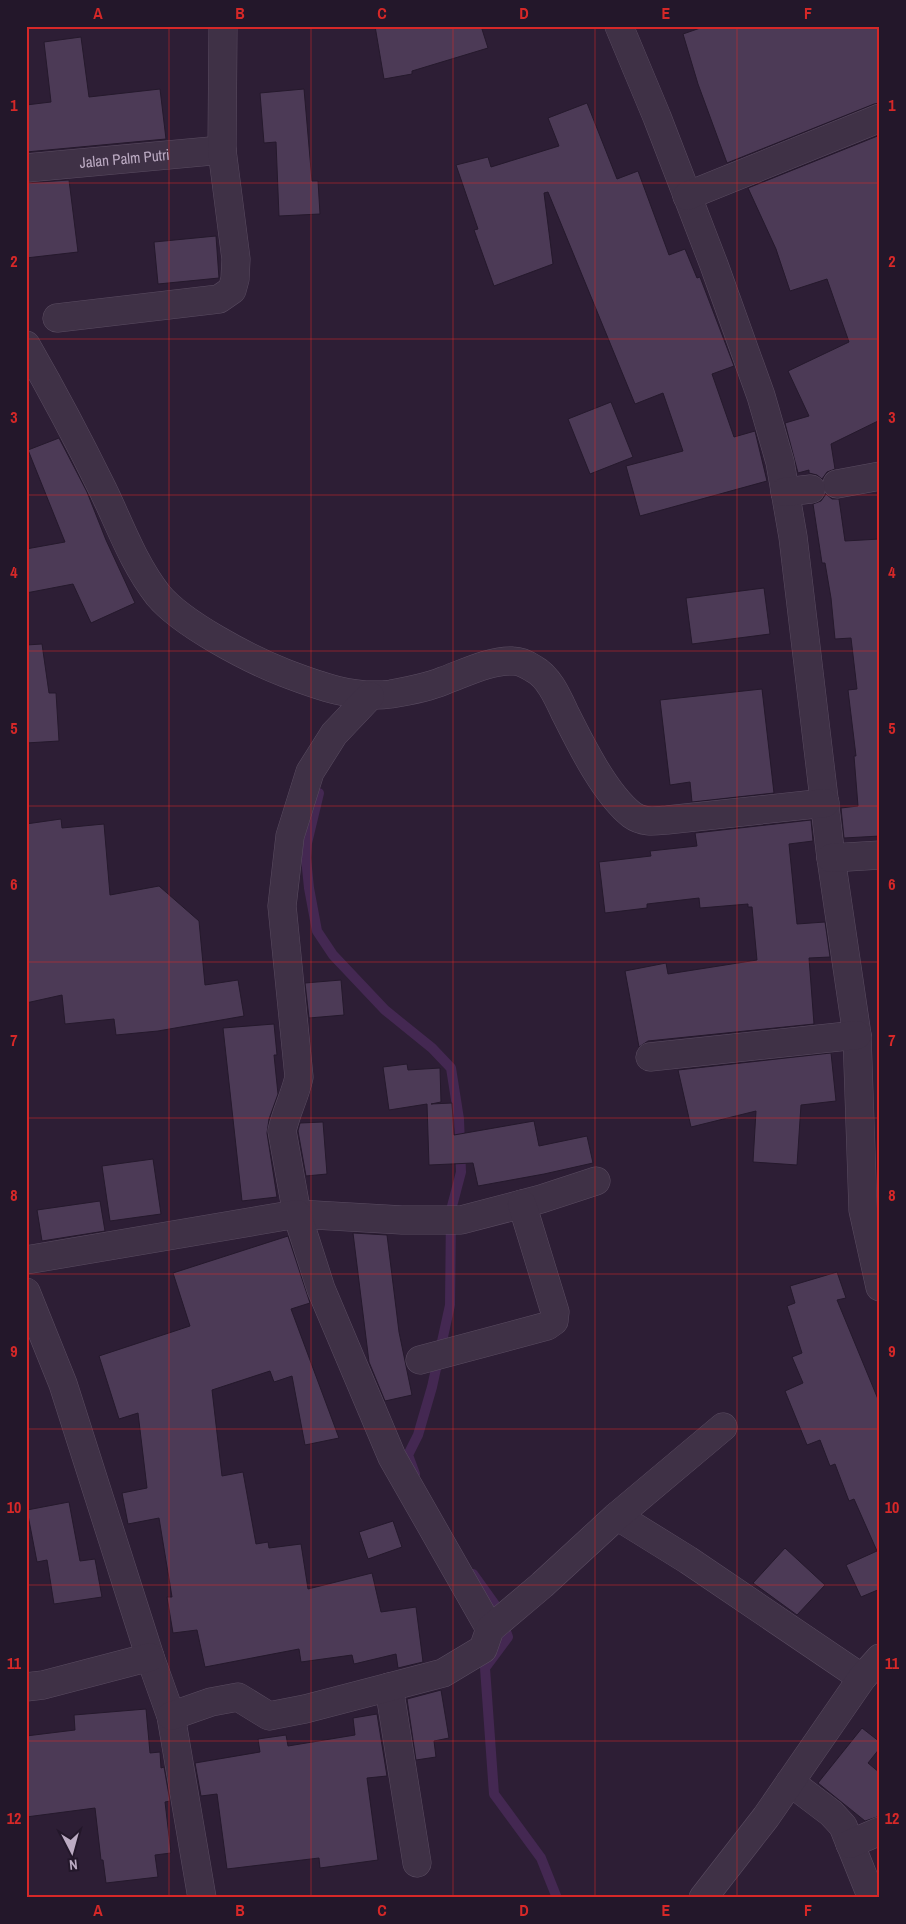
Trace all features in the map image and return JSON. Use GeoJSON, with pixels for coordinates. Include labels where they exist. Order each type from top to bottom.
{"type":"FeatureCollection","features":[{"type":"Feature","properties":{"kind":"street"},"geometry":{"type":"LineString","coordinates":[[56,318],[219,299],[232,290],[235,279],[236,259],[222,150],[224,26]]}},
{"type":"Feature","properties":{"kind":"street"},"geometry":{"type":"LineString","coordinates":[[620,26],[714,265],[761,396],[780,462],[811,488],[880,476]]}},
{"type":"Feature","properties":{"kind":"street"},"geometry":{"type":"LineString","coordinates":[[687,196],[880,118]]}},
{"type":"Feature","properties":{"kind":"street","name":"Jalan Palm Putri"},"geometry":{"type":"LineString","coordinates":[[26,168],[222,150]]}},
{"type":"Feature","properties":{"kind":"street"},"geometry":{"type":"LineString","coordinates":[[26,345],[102,489],[131,553],[159,596],[187,621],[261,664],[304,681],[342,692],[370,696],[418,690],[467,672],[501,662],[515,661],[538,670],[545,679],[557,695],[593,765],[613,794],[633,816],[648,821],[667,820],[825,803]]}},
{"type":"Feature","properties":{"kind":"street"},"geometry":{"type":"LineString","coordinates":[[811,488],[792,537],[831,858],[865,1046],[863,1210],[880,1287]]}},
{"type":"Feature","properties":{"kind":"street"},"geometry":{"type":"LineString","coordinates":[[370,696],[334,734],[310,772],[290,836],[282,906],[298,1077],[296,1093],[284,1121],[282,1131],[297,1214],[321,1289],[392,1457],[498,1621]]}},
{"type":"Feature","properties":{"kind":"street"},"geometry":{"type":"LineString","coordinates":[[831,858],[880,855]]}},
{"type":"Feature","properties":{"kind":"street"},"geometry":{"type":"LineString","coordinates":[[650,1057],[865,1046]]}},
{"type":"Feature","properties":{"kind":"street"},"geometry":{"type":"LineString","coordinates":[[26,1260],[297,1214],[453,1220],[522,1204],[596,1181]]}},
{"type":"Feature","properties":{"kind":"street"},"geometry":{"type":"LineString","coordinates":[[431,1357],[547,1326],[554,1321],[555,1312],[522,1204]]}},
{"type":"Feature","properties":{"kind":"street"},"geometry":{"type":"LineString","coordinates":[[26,1292],[63,1384],[150,1657],[171,1716],[202,1898]]}},
{"type":"Feature","properties":{"kind":"street"},"geometry":{"type":"LineString","coordinates":[[171,1716],[211,1702],[238,1697],[269,1716],[305,1709],[443,1673],[483,1649],[498,1621],[542,1585],[617,1516],[723,1427]]}},
{"type":"Feature","properties":{"kind":"street"},"geometry":{"type":"LineString","coordinates":[[617,1516],[688,1560],[862,1678]]}},
{"type":"Feature","properties":{"kind":"street"},"geometry":{"type":"LineString","coordinates":[[26,1687],[150,1657]]}},
{"type":"Feature","properties":{"kind":"street"},"geometry":{"type":"LineString","coordinates":[[702,1898],[766,1817],[862,1678],[880,1658]]}},
{"type":"Feature","properties":{"kind":"street"},"geometry":{"type":"LineString","coordinates":[[388,1687],[417,1863]]}},
{"type":"Feature","properties":{"kind":"street"},"geometry":{"type":"LineString","coordinates":[[790,1782],[837,1818],[843,1826],[872,1898]]}},
{"type":"Feature","properties":{"kind":"street"},"geometry":{"type":"LineString","coordinates":[[850,1844],[880,1831]]}},
{"type":"Feature","properties":{"kind":"building"},"geometry":{"type":"Polygon","coordinates":[[[375,26],[481,26],[488,48],[412,71],[412,74],[384,79],[375,26]]]}},
{"type":"Feature","properties":{"kind":"building"},"geometry":{"type":"Polygon","coordinates":[[[706,26],[880,26],[880,103],[727,163],[698,84],[683,34],[706,26]]]}},
{"type":"Feature","properties":{"kind":"building"},"geometry":{"type":"Polygon","coordinates":[[[81,37],[89,97],[160,89],[166,139],[26,152],[26,105],[51,102],[44,42],[81,37]]]}},
{"type":"Feature","properties":{"kind":"building"},"geometry":{"type":"Polygon","coordinates":[[[304,89],[312,181],[318,181],[320,214],[279,216],[276,142],[264,143],[260,93],[304,89]]]}},
{"type":"Feature","properties":{"kind":"building"},"geometry":{"type":"Polygon","coordinates":[[[587,103],[617,179],[638,171],[669,255],[685,249],[697,278],[700,277],[734,366],[712,374],[734,437],[755,431],[767,481],[640,516],[626,466],[683,451],[663,393],[635,404],[548,192],[544,193],[553,264],[494,286],[474,230],[478,229],[456,165],[488,157],[491,167],[559,146],[548,118],[587,103]]]}},
{"type":"Feature","properties":{"kind":"building"},"geometry":{"type":"Polygon","coordinates":[[[880,135],[880,420],[831,444],[835,469],[827,472],[822,479],[817,475],[809,473],[809,470],[798,473],[785,423],[809,416],[788,371],[849,342],[827,279],[790,291],[776,249],[748,188],[880,135]]]}},
{"type":"Feature","properties":{"kind":"building"},"geometry":{"type":"Polygon","coordinates":[[[69,180],[78,252],[26,258],[26,183],[69,180]]]}},
{"type":"Feature","properties":{"kind":"building"},"geometry":{"type":"Polygon","coordinates":[[[216,236],[219,278],[158,284],[154,242],[216,236]]]}},
{"type":"Feature","properties":{"kind":"building"},"geometry":{"type":"Polygon","coordinates":[[[611,402],[633,457],[590,474],[568,419],[611,402]]]}},
{"type":"Feature","properties":{"kind":"building"},"geometry":{"type":"Polygon","coordinates":[[[59,438],[87,492],[106,540],[135,603],[91,623],[73,584],[26,593],[26,549],[65,542],[28,450],[59,438]]]}},
{"type":"Feature","properties":{"kind":"building"},"geometry":{"type":"Polygon","coordinates":[[[826,494],[832,499],[839,499],[845,541],[880,539],[880,836],[844,838],[841,808],[858,806],[854,756],[856,756],[848,690],[857,689],[851,638],[835,639],[831,598],[825,563],[822,563],[813,504],[821,501],[826,494]]]}},
{"type":"Feature","properties":{"kind":"building"},"geometry":{"type":"Polygon","coordinates":[[[764,588],[770,634],[692,644],[686,598],[764,588]]]}},
{"type":"Feature","properties":{"kind":"building"},"geometry":{"type":"Polygon","coordinates":[[[42,644],[49,693],[56,693],[59,741],[26,743],[26,645],[42,644]]]}},
{"type":"Feature","properties":{"kind":"building"},"geometry":{"type":"Polygon","coordinates":[[[762,689],[774,793],[692,802],[690,782],[670,785],[660,700],[762,689]]]}},
{"type":"Feature","properties":{"kind":"building"},"geometry":{"type":"Polygon","coordinates":[[[61,819],[62,828],[104,824],[110,895],[159,886],[199,921],[205,985],[238,980],[244,1016],[158,1031],[116,1035],[114,1019],[65,1024],[62,995],[26,1003],[26,824],[61,819]]]}},
{"type":"Feature","properties":{"kind":"building"},"geometry":{"type":"Polygon","coordinates":[[[811,820],[813,841],[789,844],[797,924],[825,922],[830,957],[809,958],[814,1024],[648,1041],[639,1047],[625,971],[666,963],[668,974],[757,960],[752,907],[748,907],[748,904],[700,908],[699,898],[647,904],[647,908],[605,913],[599,862],[651,856],[650,851],[697,846],[695,833],[811,820]]]}},
{"type":"Feature","properties":{"kind":"building"},"geometry":{"type":"Polygon","coordinates":[[[341,980],[344,1015],[309,1018],[305,983],[341,980]]]}},
{"type":"Feature","properties":{"kind":"building"},"geometry":{"type":"Polygon","coordinates":[[[274,1024],[277,1055],[274,1055],[278,1094],[269,1119],[267,1133],[277,1197],[242,1201],[223,1028],[274,1024]]]}},
{"type":"Feature","properties":{"kind":"building"},"geometry":{"type":"Polygon","coordinates":[[[831,1053],[836,1101],[801,1105],[797,1165],[753,1162],[756,1111],[691,1127],[678,1070],[831,1053]]]}},
{"type":"Feature","properties":{"kind":"building"},"geometry":{"type":"Polygon","coordinates":[[[407,1064],[408,1070],[440,1068],[441,1102],[431,1104],[452,1103],[454,1135],[534,1121],[539,1146],[587,1136],[593,1163],[478,1186],[473,1163],[429,1165],[427,1104],[389,1110],[383,1067],[407,1064]]]}},
{"type":"Feature","properties":{"kind":"building"},"geometry":{"type":"Polygon","coordinates":[[[323,1122],[327,1174],[306,1176],[298,1131],[300,1123],[323,1122]]]}},
{"type":"Feature","properties":{"kind":"building"},"geometry":{"type":"Polygon","coordinates":[[[153,1159],[161,1214],[110,1221],[102,1166],[153,1159]]]}},
{"type":"Feature","properties":{"kind":"building"},"geometry":{"type":"Polygon","coordinates":[[[100,1201],[105,1231],[42,1241],[37,1210],[100,1201]]]}},
{"type":"Feature","properties":{"kind":"building"},"geometry":{"type":"Polygon","coordinates":[[[353,1233],[387,1235],[399,1332],[412,1395],[385,1401],[369,1362],[353,1233]]]}},
{"type":"Feature","properties":{"kind":"building"},"geometry":{"type":"Polygon","coordinates":[[[288,1236],[310,1303],[291,1309],[339,1438],[305,1445],[292,1376],[274,1382],[270,1371],[212,1390],[222,1476],[243,1472],[256,1544],[268,1542],[269,1548],[301,1544],[308,1589],[372,1573],[381,1612],[416,1607],[423,1662],[398,1668],[396,1654],[354,1664],[352,1655],[301,1662],[299,1649],[205,1667],[197,1630],[173,1633],[167,1597],[172,1597],[159,1518],[128,1524],[122,1493],[147,1488],[138,1413],[119,1419],[99,1356],[190,1326],[173,1273],[288,1236]]]}},
{"type":"Feature","properties":{"kind":"building"},"geometry":{"type":"Polygon","coordinates":[[[837,1272],[846,1298],[837,1300],[880,1404],[880,1589],[861,1597],[846,1565],[877,1551],[854,1499],[849,1501],[835,1464],[830,1466],[820,1440],[807,1445],[785,1391],[803,1383],[792,1357],[802,1353],[787,1306],[795,1303],[790,1286],[837,1272]]]}},
{"type":"Feature","properties":{"kind":"building"},"geometry":{"type":"Polygon","coordinates":[[[69,1502],[80,1561],[95,1559],[102,1597],[54,1604],[47,1560],[37,1562],[27,1510],[69,1502]]]}},
{"type":"Feature","properties":{"kind":"building"},"geometry":{"type":"Polygon","coordinates":[[[393,1521],[402,1547],[368,1559],[359,1532],[393,1521]]]}},
{"type":"Feature","properties":{"kind":"building"},"geometry":{"type":"Polygon","coordinates":[[[785,1548],[825,1585],[797,1615],[753,1583],[785,1548]]]}},
{"type":"Feature","properties":{"kind":"building"},"geometry":{"type":"Polygon","coordinates":[[[441,1690],[449,1738],[434,1741],[436,1757],[416,1760],[407,1699],[441,1690]]]}},
{"type":"Feature","properties":{"kind":"building"},"geometry":{"type":"Polygon","coordinates":[[[146,1709],[150,1753],[160,1752],[161,1768],[164,1767],[170,1801],[165,1802],[171,1853],[155,1855],[158,1877],[106,1883],[103,1860],[101,1860],[95,1808],[26,1817],[26,1736],[75,1730],[74,1715],[146,1709]]]}},
{"type":"Feature","properties":{"kind":"building"},"geometry":{"type":"Polygon","coordinates":[[[377,1714],[387,1776],[367,1778],[378,1860],[320,1868],[319,1858],[227,1869],[217,1794],[201,1796],[195,1763],[260,1752],[258,1739],[286,1735],[288,1746],[355,1735],[353,1718],[377,1714]]]}},
{"type":"Feature","properties":{"kind":"building"},"geometry":{"type":"Polygon","coordinates":[[[862,1728],[880,1742],[880,1748],[868,1763],[880,1773],[880,1816],[865,1821],[818,1783],[862,1728]]]}},
{"type":"Feature","properties":{"kind":"waterway"},"geometry":{"type":"LineString","coordinates":[[319,793],[307,843],[306,858],[309,888],[317,931],[333,955],[385,1010],[432,1048],[451,1068],[459,1119],[461,1172],[451,1210],[450,1305],[432,1387],[418,1435],[408,1455],[415,1474]]}},
{"type":"Feature","properties":{"kind":"waterway"},"geometry":{"type":"LineString","coordinates":[[473,1574],[498,1609],[508,1637],[485,1668],[494,1794],[541,1858],[557,1898]]}}]}
